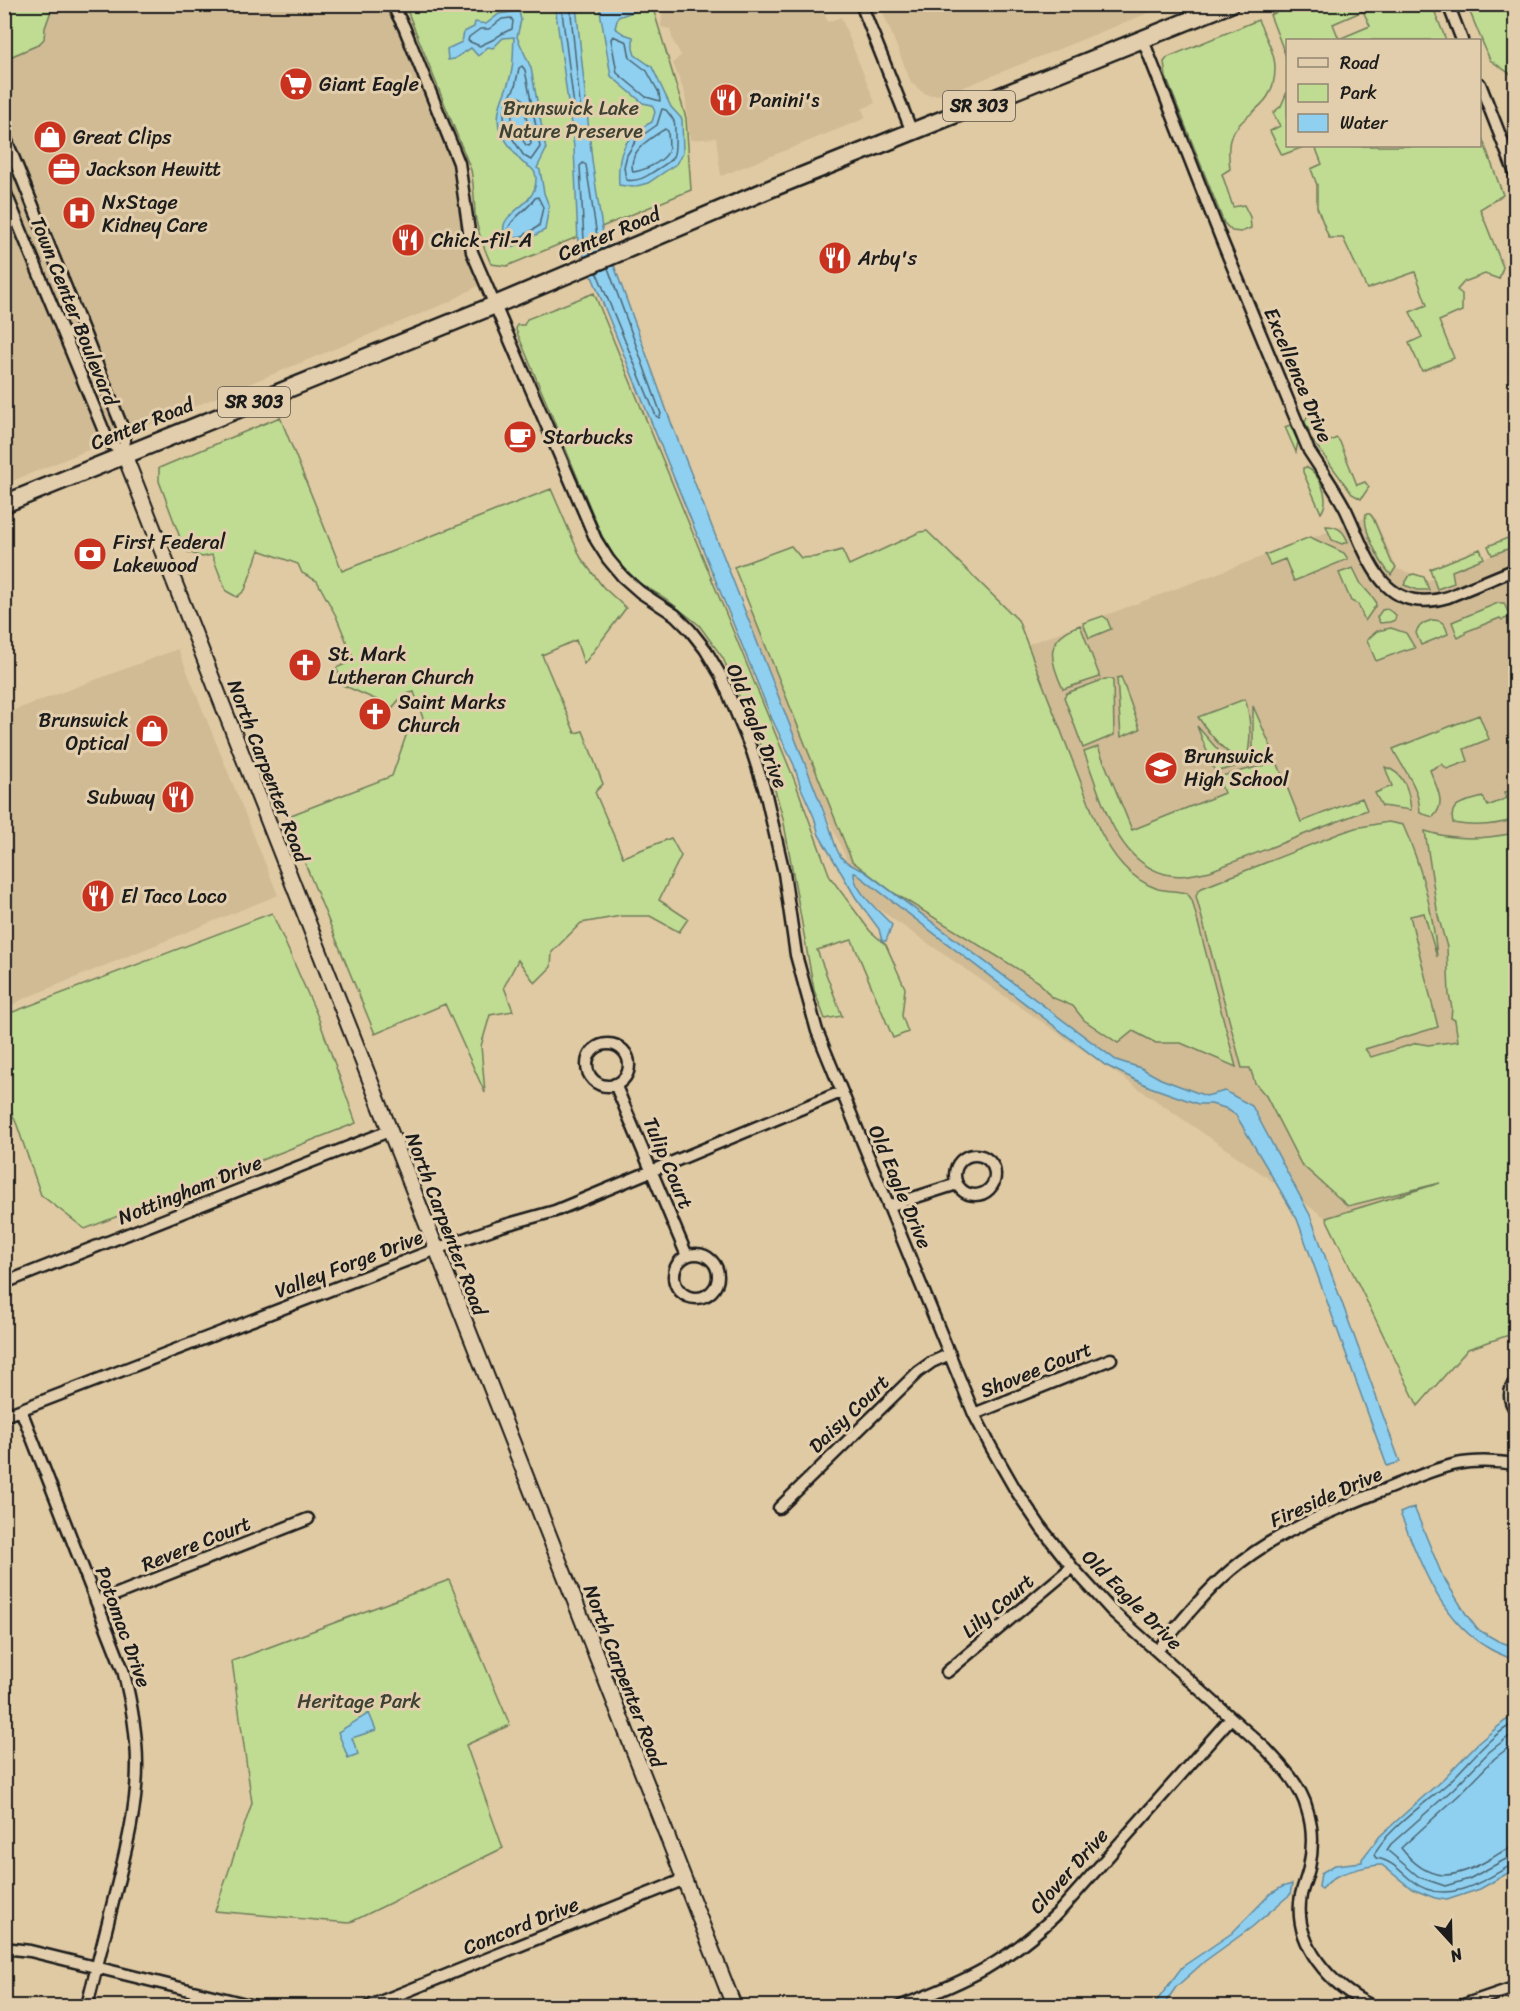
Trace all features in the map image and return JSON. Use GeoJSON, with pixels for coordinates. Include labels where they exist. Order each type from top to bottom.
{"type":"FeatureCollection","features":[{"type":"Feature","properties":{"kind":"main road","name":"Center Road"},"geometry":{"type":"LineString","coordinates":[[4,504],[495,305],[670,230],[1230,4]]}},
{"type":"Feature","properties":{"kind":"street","name":"Old Eagle Drive"},"geometry":{"type":"LineString","coordinates":[[392,4],[404,27],[459,164],[472,252],[596,540],[608,560],[623,577],[640,592],[675,615],[690,630],[705,649],[721,676],[752,751],[765,791],[778,842],[796,955],[817,1031],[975,1414],[1015,1489],[1042,1529],[1072,1567],[1112,1611],[1266,1749],[1296,1786],[1307,1808],[1311,1830],[1311,1850],[1299,1907],[1304,1935],[1314,1956],[1338,1985],[1372,2007]]}},
{"type":"Feature","properties":{"kind":"street"},"geometry":{"type":"LineString","coordinates":[[861,4],[912,132]]}},
{"type":"Feature","properties":{"kind":"street"},"geometry":{"type":"LineString","coordinates":[[1448,4],[1462,39]]}},
{"type":"Feature","properties":{"kind":"street","name":"Excellence Drive"},"geometry":{"type":"LineString","coordinates":[[1143,40],[1222,241],[1309,451],[1346,510],[1374,571],[1386,587],[1395,593],[1421,601],[1448,597],[1515,569]]}},
{"type":"Feature","properties":{"kind":"street"},"geometry":{"type":"LineString","coordinates":[[1481,89],[1515,176]]}},
{"type":"Feature","properties":{"kind":"street","name":"Town Center Boulevard"},"geometry":{"type":"LineString","coordinates":[[4,134],[125,434],[124,454]]}},
{"type":"Feature","properties":{"kind":"street","name":"Town Center Boulevard"},"geometry":{"type":"LineString","coordinates":[[4,189],[108,441],[124,454]]}},
{"type":"Feature","properties":{"kind":"street","name":"North Carpenter Road"},"geometry":{"type":"LineString","coordinates":[[124,454],[734,2007]]}},
{"type":"Feature","properties":{"kind":"street","name":"Tulip Court"},"geometry":{"type":"LineString","coordinates":[[615,1084],[687,1256]]}},
{"type":"Feature","properties":{"kind":"street","name":"Valley Forge Drive"},"geometry":{"type":"LineString","coordinates":[[4,1416],[435,1250],[498,1227],[555,1211],[841,1092]]}},
{"type":"Feature","properties":{"kind":"street","name":"Nottingham Drive"},"geometry":{"type":"LineString","coordinates":[[4,1283],[389,1131]]}},
{"type":"Feature","properties":{"kind":"street"},"geometry":{"type":"LineString","coordinates":[[888,1206],[957,1184]]}},
{"type":"Feature","properties":{"kind":"street"},"geometry":{"type":"LineString","coordinates":[[687,1256],[708,1258],[717,1268],[715,1288],[703,1297],[689,1297],[683,1293],[675,1281],[677,1267],[687,1256]]}},
{"type":"Feature","properties":{"kind":"street","name":"Daisy Court"},"geometry":{"type":"LineString","coordinates":[[779,1508],[918,1372],[932,1362],[950,1354]]}},
{"type":"Feature","properties":{"kind":"street","name":"Shovee Court"},"geometry":{"type":"LineString","coordinates":[[975,1414],[1111,1359]]}},
{"type":"Feature","properties":{"kind":"street"},"geometry":{"type":"LineString","coordinates":[[1515,1380],[1509,1396],[1515,1410]]}},
{"type":"Feature","properties":{"kind":"street","name":"Potomac Drive"},"geometry":{"type":"LineString","coordinates":[[21,1410],[126,1681],[135,1731],[136,1798],[130,1832],[87,2007]]}},
{"type":"Feature","properties":{"kind":"street","name":"Fireside Drive"},"geometry":{"type":"LineString","coordinates":[[1157,1651],[1204,1595],[1230,1571],[1259,1549],[1290,1530],[1435,1470],[1482,1461],[1515,1464]]}},
{"type":"Feature","properties":{"kind":"street","name":"Revere Court"},"geometry":{"type":"LineString","coordinates":[[97,1602],[308,1519]]}},
{"type":"Feature","properties":{"kind":"street","name":"Lily Court"},"geometry":{"type":"LineString","coordinates":[[947,1672],[1072,1567]]}},
{"type":"Feature","properties":{"kind":"street","name":"Clover Drive"},"geometry":{"type":"LineString","coordinates":[[901,2007],[957,1985],[986,1970],[1034,1935],[1058,1913],[1231,1718]]}},
{"type":"Feature","properties":{"kind":"street","name":"Concord Drive"},"geometry":{"type":"LineString","coordinates":[[370,2007],[685,1879]]}},
{"type":"Feature","properties":{"kind":"street"},"geometry":{"type":"LineString","coordinates":[[4,1948],[30,1951],[254,2007]]}},
{"type":"Feature","properties":{"kind":"street"},"geometry":{"type":"LineString","coordinates":[[1461,2007],[1515,1987]]}},
{"type":"Feature","properties":{"kind":"shaded area"},"geometry":{"type":"Polygon","coordinates":[[[53,5],[389,5],[459,163],[468,227],[485,282],[449,302],[5,484],[5,59],[38,45],[44,39],[45,28],[53,5]]]}},
{"type":"Feature","properties":{"kind":"shaded area"},"geometry":{"type":"Polygon","coordinates":[[[663,5],[820,5],[828,22],[841,17],[875,103],[862,109],[866,118],[721,176],[716,138],[690,140],[685,94],[673,63],[681,55],[673,41],[670,29],[661,27],[663,5]]]}},
{"type":"Feature","properties":{"kind":"shaded area"},"geometry":{"type":"Polygon","coordinates":[[[880,5],[1168,5],[947,94],[928,95],[911,82],[880,5]]]}},
{"type":"Feature","properties":{"kind":"shaded area","name":"Brunswick High School"},"geometry":{"type":"Polygon","coordinates":[[[1373,515],[1397,569],[1424,577],[1427,581],[1515,546],[1515,1161],[1326,1218],[864,899],[738,614],[920,532],[1026,645],[1373,515]]]}},
{"type":"Feature","properties":{"kind":"shaded area"},"geometry":{"type":"Polygon","coordinates":[[[178,649],[278,895],[23,999],[5,1009],[5,695],[12,711],[178,649]]]}},
{"type":"Feature","properties":{"kind":"green space"},"geometry":{"type":"Polygon","coordinates":[[[5,4],[53,5],[45,28],[44,39],[38,45],[5,59],[5,4]]]}},
{"type":"Feature","properties":{"kind":"green space","name":"Brunswick Lake Nature Preserve"},"geometry":{"type":"Polygon","coordinates":[[[405,5],[652,5],[686,118],[691,190],[507,266],[491,264],[476,220],[471,170],[405,5]]]}},
{"type":"Feature","properties":{"kind":"green space"},"geometry":{"type":"Polygon","coordinates":[[[1295,5],[1432,5],[1446,39],[1339,39],[1286,39],[1286,56],[1270,15],[1295,5]],[[1363,11],[1333,24],[1339,39],[1370,26],[1363,11]]]}},
{"type":"Feature","properties":{"kind":"green space"},"geometry":{"type":"Polygon","coordinates":[[[1467,5],[1515,5],[1515,77],[1490,60],[1467,5]]]}},
{"type":"Feature","properties":{"kind":"green space"},"geometry":{"type":"Polygon","coordinates":[[[1258,20],[1273,56],[1274,82],[1265,101],[1243,120],[1231,137],[1230,169],[1222,174],[1233,207],[1244,205],[1250,217],[1251,228],[1241,232],[1232,231],[1224,223],[1166,77],[1164,62],[1168,57],[1258,20]]]}},
{"type":"Feature","properties":{"kind":"green space"},"geometry":{"type":"Polygon","coordinates":[[[1286,94],[1286,147],[1303,147],[1282,155],[1270,131],[1280,126],[1273,113],[1281,106],[1286,94]]]}},
{"type":"Feature","properties":{"kind":"green space"},"geometry":{"type":"Polygon","coordinates":[[[1481,135],[1503,195],[1480,209],[1503,267],[1499,279],[1485,274],[1464,282],[1457,290],[1462,294],[1462,311],[1439,321],[1454,358],[1422,371],[1409,343],[1422,337],[1410,312],[1427,305],[1415,272],[1367,289],[1343,238],[1329,238],[1317,207],[1317,185],[1311,169],[1322,164],[1315,147],[1481,147],[1481,135]]]}},
{"type":"Feature","properties":{"kind":"green space"},"geometry":{"type":"Polygon","coordinates":[[[594,293],[794,779],[830,877],[870,931],[886,945],[905,988],[902,1016],[908,1032],[893,1038],[852,940],[817,950],[842,1016],[825,1019],[814,990],[783,818],[767,762],[723,658],[699,625],[665,598],[639,583],[616,559],[602,536],[516,330],[517,325],[524,325],[527,319],[594,293]]]}},
{"type":"Feature","properties":{"kind":"green space"},"geometry":{"type":"Polygon","coordinates":[[[1311,408],[1322,430],[1317,432],[1309,431],[1305,422],[1311,408]]]}},
{"type":"Feature","properties":{"kind":"green space"},"geometry":{"type":"Polygon","coordinates":[[[280,417],[342,571],[551,489],[581,558],[603,587],[626,608],[584,664],[576,640],[542,655],[575,733],[583,731],[603,784],[595,792],[623,857],[671,838],[681,856],[659,900],[688,919],[679,932],[650,916],[621,916],[581,923],[552,952],[551,967],[535,983],[518,960],[504,987],[513,1011],[490,1015],[481,1046],[485,1093],[445,1004],[375,1034],[286,817],[392,776],[407,733],[428,733],[414,692],[403,695],[393,707],[331,680],[340,676],[336,668],[354,660],[336,616],[317,581],[302,573],[298,564],[259,550],[245,590],[237,597],[226,591],[212,555],[202,557],[185,551],[159,481],[159,468],[280,417]]]}},
{"type":"Feature","properties":{"kind":"green space"},"geometry":{"type":"Polygon","coordinates":[[[1290,425],[1298,442],[1296,452],[1285,427],[1290,425]]]}},
{"type":"Feature","properties":{"kind":"green space"},"geometry":{"type":"Polygon","coordinates":[[[1325,436],[1328,442],[1337,438],[1340,442],[1357,485],[1365,482],[1369,487],[1361,499],[1352,494],[1314,442],[1325,436]]]}},
{"type":"Feature","properties":{"kind":"green space"},"geometry":{"type":"Polygon","coordinates":[[[1306,467],[1316,475],[1322,487],[1325,501],[1321,513],[1303,472],[1303,468],[1306,467]]]}},
{"type":"Feature","properties":{"kind":"green space"},"geometry":{"type":"Polygon","coordinates":[[[1366,514],[1370,514],[1373,518],[1392,563],[1396,567],[1391,575],[1373,546],[1365,520],[1366,514]]]}},
{"type":"Feature","properties":{"kind":"green space"},"geometry":{"type":"Polygon","coordinates":[[[1326,526],[1340,530],[1348,542],[1342,544],[1332,540],[1326,526]]]}},
{"type":"Feature","properties":{"kind":"green space"},"geometry":{"type":"Polygon","coordinates":[[[927,531],[1018,620],[1099,829],[1116,857],[1138,879],[1148,885],[1158,889],[1187,893],[1192,900],[1236,1067],[1181,1043],[1156,1043],[1133,1031],[1118,1043],[1084,1020],[1073,1006],[1051,997],[1039,982],[894,893],[852,861],[734,567],[791,546],[801,558],[816,557],[842,550],[849,565],[920,532],[927,531]]]}},
{"type":"Feature","properties":{"kind":"green space"},"geometry":{"type":"Polygon","coordinates":[[[1515,535],[1515,546],[1492,555],[1488,546],[1515,535]]]}},
{"type":"Feature","properties":{"kind":"green space"},"geometry":{"type":"Polygon","coordinates":[[[1310,537],[1344,553],[1348,559],[1294,581],[1285,559],[1270,565],[1265,555],[1310,537]]]}},
{"type":"Feature","properties":{"kind":"green space"},"geometry":{"type":"Polygon","coordinates":[[[1480,549],[1484,558],[1452,571],[1454,583],[1437,589],[1430,569],[1480,549]]]}},
{"type":"Feature","properties":{"kind":"green space"},"geometry":{"type":"Polygon","coordinates":[[[1353,568],[1361,584],[1375,600],[1376,605],[1365,621],[1358,604],[1351,601],[1339,573],[1353,568]]]}},
{"type":"Feature","properties":{"kind":"green space"},"geometry":{"type":"Polygon","coordinates":[[[1410,575],[1424,577],[1429,590],[1418,590],[1404,585],[1410,575]]]}},
{"type":"Feature","properties":{"kind":"green space"},"geometry":{"type":"Polygon","coordinates":[[[1498,603],[1504,603],[1510,617],[1502,620],[1500,618],[1465,632],[1458,638],[1452,622],[1498,603]]]}},
{"type":"Feature","properties":{"kind":"green space"},"geometry":{"type":"Polygon","coordinates":[[[1387,609],[1396,615],[1395,620],[1380,623],[1377,617],[1382,610],[1387,609]]]}},
{"type":"Feature","properties":{"kind":"green space"},"geometry":{"type":"Polygon","coordinates":[[[1103,616],[1107,619],[1111,629],[1089,638],[1083,623],[1103,616]]]}},
{"type":"Feature","properties":{"kind":"green space"},"geometry":{"type":"Polygon","coordinates":[[[1432,620],[1443,623],[1448,634],[1421,645],[1416,633],[1418,628],[1432,620]]]}},
{"type":"Feature","properties":{"kind":"green space"},"geometry":{"type":"Polygon","coordinates":[[[1080,625],[1100,677],[1063,689],[1053,659],[1055,643],[1068,630],[1080,625]]]}},
{"type":"Feature","properties":{"kind":"green space"},"geometry":{"type":"Polygon","coordinates":[[[1391,628],[1406,633],[1415,648],[1376,661],[1367,640],[1377,631],[1391,628]]]}},
{"type":"Feature","properties":{"kind":"green space"},"geometry":{"type":"Polygon","coordinates":[[[1121,677],[1140,729],[1121,737],[1117,678],[1121,677]]]}},
{"type":"Feature","properties":{"kind":"green space"},"geometry":{"type":"Polygon","coordinates":[[[1105,679],[1113,679],[1114,735],[1083,748],[1064,697],[1067,693],[1105,679]]]}},
{"type":"Feature","properties":{"kind":"green space"},"geometry":{"type":"Polygon","coordinates":[[[1245,699],[1250,731],[1246,764],[1219,744],[1198,717],[1245,699]]]}},
{"type":"Feature","properties":{"kind":"green space"},"geometry":{"type":"Polygon","coordinates":[[[1253,706],[1274,754],[1253,761],[1253,706]]]}},
{"type":"Feature","properties":{"kind":"green space"},"geometry":{"type":"Polygon","coordinates":[[[1479,715],[1489,739],[1464,749],[1468,761],[1447,769],[1442,764],[1430,770],[1439,794],[1440,806],[1433,817],[1420,813],[1414,787],[1393,749],[1479,715]]]}},
{"type":"Feature","properties":{"kind":"green space"},"geometry":{"type":"Polygon","coordinates":[[[1197,726],[1224,757],[1238,766],[1215,772],[1197,726]]]}},
{"type":"Feature","properties":{"kind":"green space"},"geometry":{"type":"Polygon","coordinates":[[[1098,747],[1132,830],[1224,793],[1218,777],[1277,762],[1301,822],[1362,798],[1367,810],[1210,871],[1182,876],[1165,874],[1148,867],[1133,855],[1121,841],[1112,824],[1084,752],[1098,747]]]}},
{"type":"Feature","properties":{"kind":"green space"},"geometry":{"type":"Polygon","coordinates":[[[1385,767],[1397,774],[1405,784],[1411,810],[1382,806],[1375,793],[1392,786],[1385,767]]]}},
{"type":"Feature","properties":{"kind":"green space"},"geometry":{"type":"Polygon","coordinates":[[[1515,791],[1515,819],[1484,825],[1453,823],[1453,810],[1456,806],[1483,797],[1488,806],[1507,798],[1505,792],[1515,791]]]}},
{"type":"Feature","properties":{"kind":"green space"},"geometry":{"type":"Polygon","coordinates":[[[1388,822],[1403,825],[1426,890],[1437,957],[1424,913],[1410,916],[1438,1027],[1365,1049],[1371,1057],[1417,1043],[1428,1045],[1458,1041],[1455,1020],[1451,1018],[1447,947],[1438,916],[1425,831],[1470,838],[1515,833],[1515,1333],[1468,1349],[1418,1406],[1326,1218],[1440,1183],[1348,1206],[1301,1164],[1266,1096],[1255,1083],[1250,1068],[1242,1068],[1196,896],[1202,888],[1338,834],[1355,828],[1388,822]]]}},
{"type":"Feature","properties":{"kind":"green space"},"geometry":{"type":"Polygon","coordinates":[[[272,913],[318,1017],[356,1123],[85,1229],[41,1195],[5,1097],[5,1015],[272,913]]]}},
{"type":"Feature","properties":{"kind":"green space","name":"Heritage Park"},"geometry":{"type":"Polygon","coordinates":[[[449,1580],[510,1725],[466,1745],[503,1848],[349,1923],[215,1911],[252,1803],[232,1661],[449,1580]]]}},
{"type":"Feature","properties":{"kind":"water"},"geometry":{"type":"Polygon","coordinates":[[[555,5],[576,5],[592,160],[603,235],[672,425],[829,825],[836,849],[848,863],[864,871],[1116,1060],[1141,1068],[1161,1079],[1206,1096],[1225,1091],[1252,1106],[1310,1215],[1400,1462],[1387,1466],[1297,1219],[1236,1115],[1225,1108],[1211,1104],[1198,1104],[1150,1087],[1105,1065],[854,872],[857,886],[862,893],[892,925],[886,941],[882,941],[879,929],[856,898],[819,835],[794,765],[772,719],[578,242],[574,147],[555,5]]]}},
{"type":"Feature","properties":{"kind":"water"},"geometry":{"type":"Polygon","coordinates":[[[599,5],[641,5],[635,11],[618,17],[615,28],[633,37],[635,55],[652,67],[671,107],[682,119],[683,153],[676,164],[648,183],[633,187],[619,185],[621,156],[628,140],[642,127],[652,122],[655,112],[652,105],[643,103],[611,76],[599,5]]]}},
{"type":"Feature","properties":{"kind":"water"},"geometry":{"type":"Polygon","coordinates":[[[519,11],[521,20],[517,37],[531,68],[546,150],[537,168],[540,170],[549,206],[545,230],[511,248],[504,226],[507,218],[528,199],[534,190],[536,179],[534,171],[516,155],[499,127],[500,106],[512,69],[514,37],[503,38],[493,48],[488,47],[478,56],[471,48],[454,59],[448,60],[447,49],[462,42],[464,32],[474,27],[475,22],[486,24],[499,14],[519,11]]]}},
{"type":"Feature","properties":{"kind":"water"},"geometry":{"type":"Polygon","coordinates":[[[1414,1507],[1442,1575],[1466,1614],[1477,1629],[1498,1641],[1515,1647],[1515,1661],[1493,1651],[1473,1637],[1445,1607],[1424,1570],[1400,1513],[1414,1507]]]}},
{"type":"Feature","properties":{"kind":"water"},"geometry":{"type":"Polygon","coordinates":[[[369,1713],[376,1730],[352,1738],[358,1754],[348,1758],[338,1732],[369,1713]]]}},
{"type":"Feature","properties":{"kind":"water"},"geometry":{"type":"Polygon","coordinates":[[[1515,1716],[1515,1869],[1480,1889],[1447,1900],[1412,1889],[1382,1865],[1346,1872],[1335,1877],[1322,1889],[1319,1887],[1321,1873],[1335,1865],[1362,1862],[1380,1836],[1443,1779],[1478,1743],[1505,1721],[1515,1716]]]}},
{"type":"Feature","properties":{"kind":"water"},"geometry":{"type":"Polygon","coordinates":[[[1292,1884],[1290,1895],[1252,1927],[1205,1961],[1176,1987],[1163,2006],[1153,2006],[1182,1967],[1232,1933],[1270,1894],[1292,1884]]]}},
{"type":"Feature","properties":{"kind":"place","name":"Giant Eagle"},"geometry":{"type":"Point","coordinates":[296,84]}},
{"type":"Feature","properties":{"kind":"place","name":"Panini's"},"geometry":{"type":"Point","coordinates":[726,100]}},
{"type":"Feature","properties":{"kind":"place","name":"Great Clips"},"geometry":{"type":"Point","coordinates":[50,137]}},
{"type":"Feature","properties":{"kind":"place","name":"Jackson Hewitt"},"geometry":{"type":"Point","coordinates":[64,169]}},
{"type":"Feature","properties":{"kind":"place","name":"NxStage Kidney Care"},"geometry":{"type":"Point","coordinates":[79,213]}},
{"type":"Feature","properties":{"kind":"place","name":"Chick-fil-A"},"geometry":{"type":"Point","coordinates":[408,240]}},
{"type":"Feature","properties":{"kind":"place","name":"Arby's"},"geometry":{"type":"Point","coordinates":[835,258]}},
{"type":"Feature","properties":{"kind":"place","name":"Starbucks"},"geometry":{"type":"Point","coordinates":[520,437]}},
{"type":"Feature","properties":{"kind":"place","name":"First Federal Lakewood"},"geometry":{"type":"Point","coordinates":[90,554]}},
{"type":"Feature","properties":{"kind":"place","name":"St. Mark Lutheran Church"},"geometry":{"type":"Point","coordinates":[305,665]}},
{"type":"Feature","properties":{"kind":"place","name":"Saint Marks Church"},"geometry":{"type":"Point","coordinates":[375,714]}},
{"type":"Feature","properties":{"kind":"place","name":"Brunswick Optical"},"geometry":{"type":"Point","coordinates":[152,731]}},
{"type":"Feature","properties":{"kind":"place","name":"Brunswick High School"},"geometry":{"type":"Point","coordinates":[1161,768]}},
{"type":"Feature","properties":{"kind":"place","name":"Subway"},"geometry":{"type":"Point","coordinates":[178,797]}},
{"type":"Feature","properties":{"kind":"place","name":"El Taco Loco"},"geometry":{"type":"Point","coordinates":[98,896]}}]}
